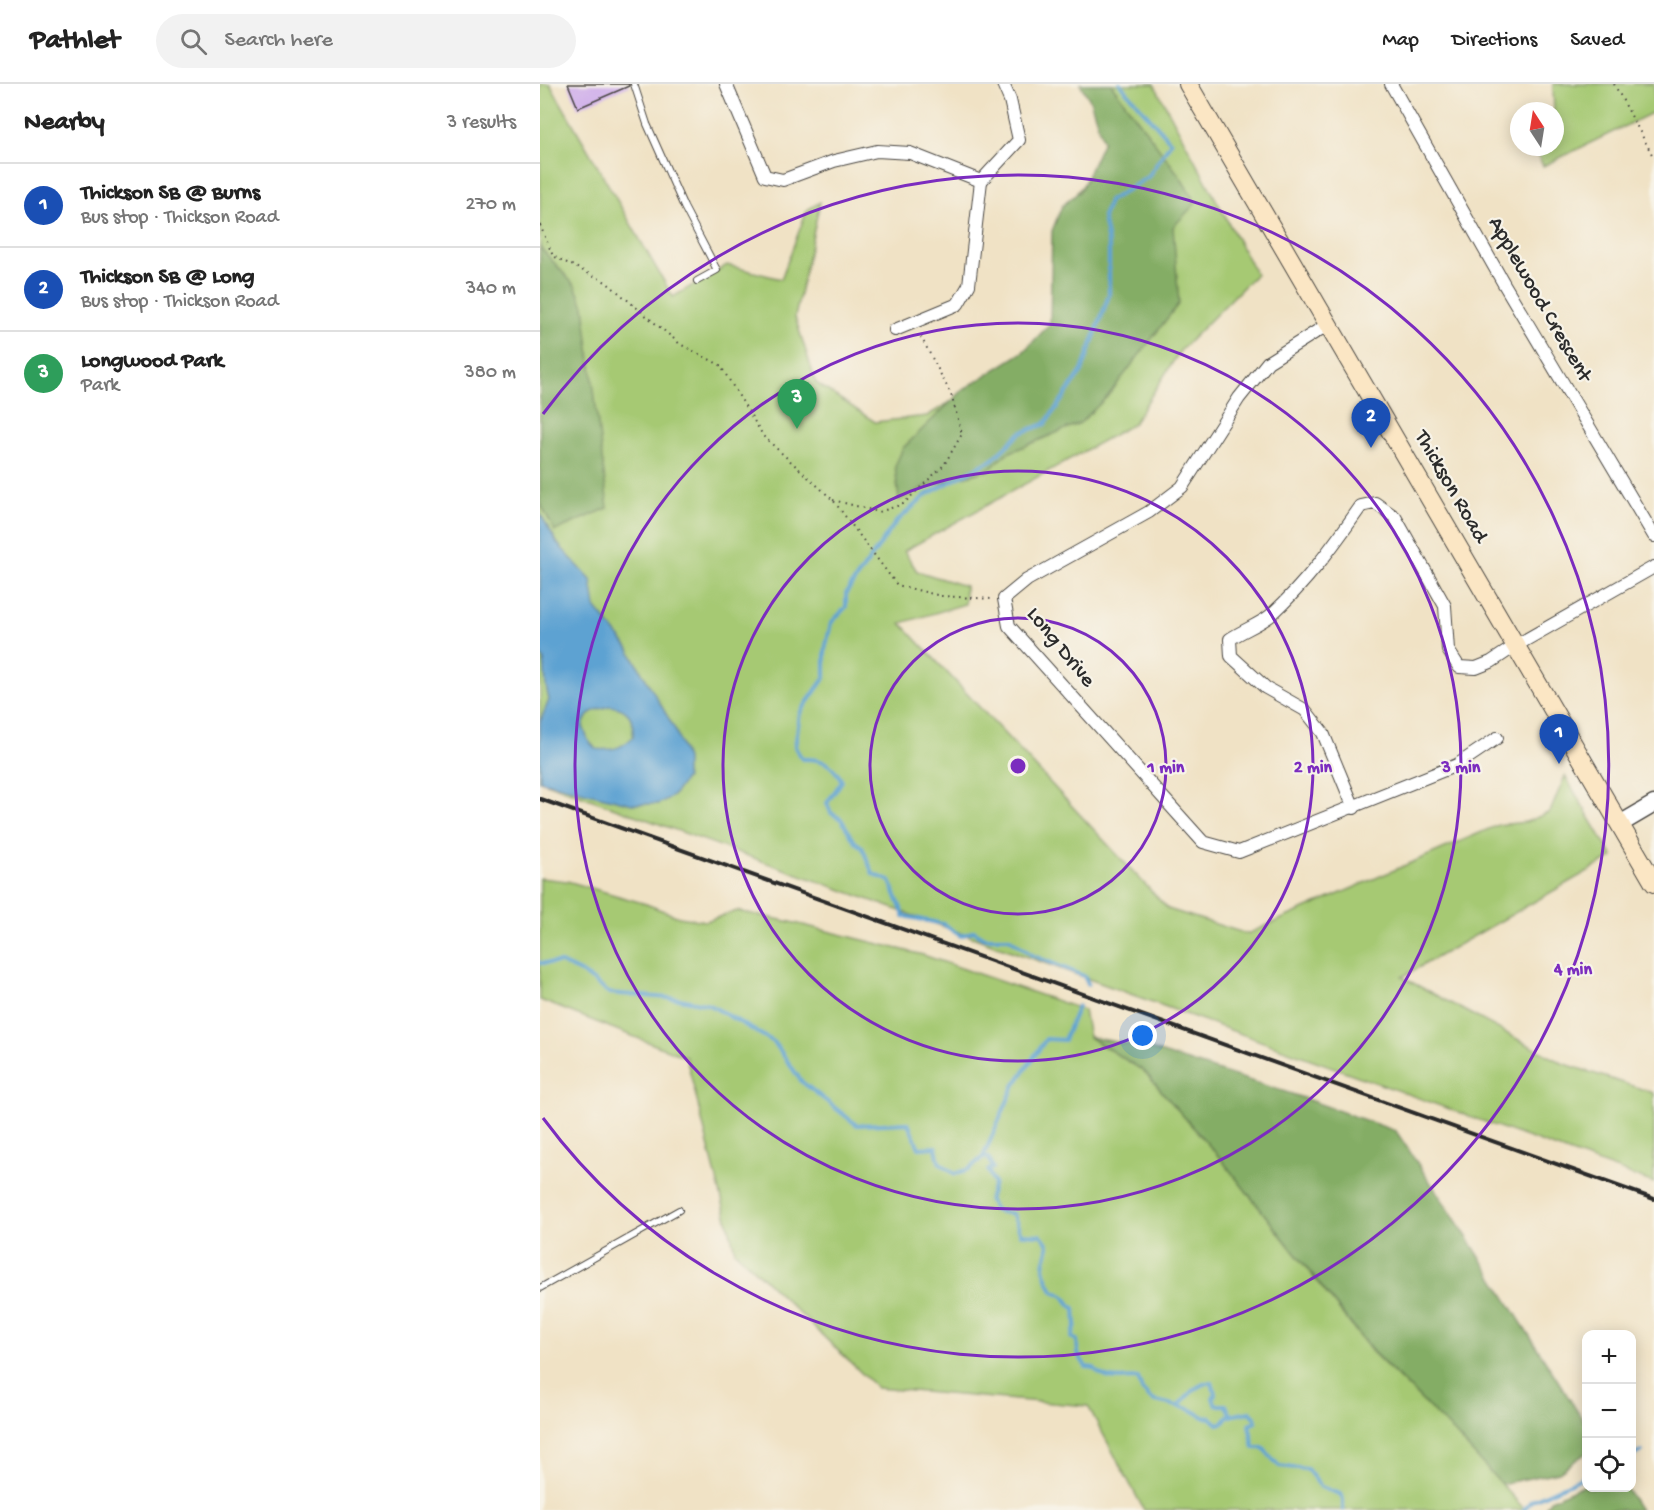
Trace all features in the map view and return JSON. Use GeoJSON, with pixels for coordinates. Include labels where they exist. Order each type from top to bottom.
{"type":"FeatureCollection","features":[{"type":"Feature","properties":{"kind":"main road","name":"Thickson Road"},"geometry":{"type":"LineString","coordinates":[[1188,84],[1654,883]]}},
{"type":"Feature","properties":{"kind":"street"},"geometry":{"type":"LineString","coordinates":[[726,84],[765,176],[783,180],[834,161],[877,151],[910,153],[981,181]]}},
{"type":"Feature","properties":{"kind":"street"},"geometry":{"type":"LineString","coordinates":[[895,330],[958,304],[969,285],[981,181],[1019,140],[1010,100],[1003,84]]}},
{"type":"Feature","properties":{"kind":"street","name":"Applewood Crescent"},"geometry":{"type":"LineString","coordinates":[[1391,84],[1504,284],[1654,536]]}},
{"type":"Feature","properties":{"kind":"street","name":"Long Drive"},"geometry":{"type":"LineString","coordinates":[[1327,325],[1268,362],[1239,398],[1182,487],[1149,512],[1027,580],[1004,599],[1009,626],[1203,842],[1239,852],[1457,765],[1497,738]]}},
{"type":"Feature","properties":{"kind":"street"},"geometry":{"type":"LineString","coordinates":[[1354,808],[1323,733],[1305,710],[1266,688],[1231,656],[1230,639],[1247,627],[1269,617],[1322,563],[1361,506],[1375,503],[1395,517],[1445,606],[1448,650],[1459,667],[1476,668],[1491,662],[1654,567]]}},
{"type":"Feature","properties":{"kind":"street"},"geometry":{"type":"LineString","coordinates":[[1620,824],[1654,804]]}},
{"type":"Feature","properties":{"kind":"lane"},"geometry":{"type":"LineString","coordinates":[[634,84],[647,124],[684,207],[717,270],[697,281]]}},
{"type":"Feature","properties":{"kind":"lane"},"geometry":{"type":"LineString","coordinates":[[540,1288],[679,1210]]}},
{"type":"Feature","properties":{"kind":"path"},"geometry":{"type":"LineString","coordinates":[[1614,84],[1654,158]]}},
{"type":"Feature","properties":{"kind":"path"},"geometry":{"type":"LineString","coordinates":[[540,225],[553,256],[606,282],[680,344],[720,365],[764,437],[833,500],[897,585],[941,596],[1004,599]]}},
{"type":"Feature","properties":{"kind":"path"},"geometry":{"type":"LineString","coordinates":[[833,500],[879,512],[903,504],[944,465],[962,434],[951,394],[913,322]]}},
{"type":"Feature","properties":{"kind":"green space"},"geometry":{"type":"Polygon","coordinates":[[[540,84],[550,84],[673,297],[727,265],[781,279],[807,210],[820,202],[795,317],[816,383],[875,422],[927,416],[1052,341],[1070,265],[1077,192],[1128,133],[1102,84],[1154,84],[1256,274],[1180,351],[1133,424],[904,551],[917,571],[965,586],[965,604],[901,623],[1168,909],[1247,934],[1498,825],[1526,822],[1550,812],[1565,776],[1613,857],[1402,977],[1562,1063],[1654,1093],[1654,1183],[540,781],[540,84]]]}},
{"type":"Feature","properties":{"kind":"green space"},"geometry":{"type":"Polygon","coordinates":[[[1080,84],[1111,84],[1179,175],[1196,203],[1173,227],[1179,303],[1108,396],[1080,423],[1006,454],[989,470],[925,487],[899,500],[895,466],[903,448],[964,389],[1023,352],[1050,324],[1052,231],[1062,206],[1081,190],[1103,141],[1090,100],[1080,84]]]}},
{"type":"Feature","properties":{"kind":"green space"},"geometry":{"type":"Polygon","coordinates":[[[1553,84],[1654,84],[1654,112],[1564,156],[1564,102],[1554,102],[1553,84]]]}},
{"type":"Feature","properties":{"kind":"green space"},"geometry":{"type":"Polygon","coordinates":[[[1538,156],[1564,156],[1543,166],[1538,156]]]}},
{"type":"Feature","properties":{"kind":"green space"},"geometry":{"type":"Polygon","coordinates":[[[540,247],[575,286],[584,306],[608,508],[555,531],[540,503],[540,247]]]}},
{"type":"Feature","properties":{"kind":"green space"},"geometry":{"type":"Polygon","coordinates":[[[540,878],[567,881],[646,904],[679,917],[706,921],[737,911],[791,922],[923,955],[1084,1010],[1089,1037],[1144,1071],[1221,1159],[1372,1352],[1450,1428],[1525,1510],[1144,1510],[1088,1406],[877,1388],[735,1251],[686,1057],[540,1000],[540,878]]]}},
{"type":"Feature","properties":{"kind":"green space"},"geometry":{"type":"Polygon","coordinates":[[[1089,1037],[1140,1046],[1292,1094],[1396,1131],[1471,1243],[1582,1419],[1582,1456],[1559,1472],[1501,1484],[1450,1428],[1373,1352],[1221,1159],[1144,1071],[1089,1037]]]}},
{"type":"Feature","properties":{"kind":"green space"},"geometry":{"type":"Polygon","coordinates":[[[1582,1486],[1582,1492],[1629,1492],[1640,1510],[1544,1510],[1550,1500],[1582,1486]]]}},
{"type":"Feature","properties":{"kind":"water"},"geometry":{"type":"Polygon","coordinates":[[[540,513],[558,544],[591,580],[595,607],[628,648],[676,731],[686,759],[686,778],[673,796],[658,804],[632,804],[540,781],[540,722],[549,700],[544,660],[540,653],[540,513]],[[610,706],[596,710],[585,721],[583,726],[588,740],[596,749],[616,748],[633,737],[633,725],[629,716],[617,707],[610,706]]]}},
{"type":"Feature","properties":{"kind":"building"},"geometry":{"type":"Polygon","coordinates":[[[568,84],[629,84],[629,86],[578,108],[568,84]]]}},
{"type":"Feature","properties":{"kind":"waterway"},"geometry":{"type":"LineString","coordinates":[[1088,984],[1084,976],[1032,955],[1009,938],[984,938],[974,931],[961,936],[943,924],[904,916],[890,881],[873,874],[862,847],[855,842],[841,819],[831,813],[827,803],[842,781],[826,763],[815,759],[802,759],[795,747],[800,713],[825,677],[825,650],[831,623],[846,607],[846,593],[896,522],[926,495],[993,459],[1020,433],[1045,424],[1082,371],[1109,295],[1109,248],[1103,217],[1109,201],[1148,177],[1171,142],[1120,84]]}},
{"type":"Feature","properties":{"kind":"waterway"},"geometry":{"type":"LineString","coordinates":[[540,963],[561,963],[584,974],[609,993],[680,999],[710,1005],[774,1042],[802,1082],[857,1125],[908,1123],[919,1148],[936,1147],[939,1162],[955,1174],[969,1169],[983,1157],[989,1158],[993,1168],[988,1170],[994,1183],[989,1200],[996,1211],[1013,1214],[1021,1234],[1041,1235],[1045,1240],[1048,1248],[1044,1262],[1045,1273],[1053,1291],[1064,1296],[1075,1308],[1076,1324],[1072,1338],[1077,1340],[1078,1354],[1086,1367],[1094,1368],[1109,1378],[1138,1378],[1142,1390],[1152,1400],[1190,1409],[1206,1418],[1210,1417],[1218,1424],[1228,1416],[1250,1412],[1256,1422],[1249,1425],[1254,1448],[1263,1448],[1279,1466],[1307,1469],[1321,1487],[1340,1494],[1343,1499],[1343,1510]]}},
{"type":"Feature","properties":{"kind":"waterway"},"geometry":{"type":"LineString","coordinates":[[983,1157],[1014,1086],[1046,1039],[1064,1040],[1078,1006]]}},
{"type":"Feature","properties":{"kind":"waterway"},"geometry":{"type":"LineString","coordinates":[[1179,1405],[1198,1387],[1212,1382],[1216,1405],[1226,1405],[1231,1416]]}},
{"type":"Feature","properties":{"kind":"waterway"},"geometry":{"type":"LineString","coordinates":[[1636,1454],[1642,1451]]}},
{"type":"Feature","properties":{"kind":"waterway"},"geometry":{"type":"LineString","coordinates":[[1524,1510],[1531,1501],[1582,1478]]}},
{"type":"Feature","properties":{"kind":"railway"},"geometry":{"type":"LineString","coordinates":[[540,799],[1654,1199]]}},
{"type":"Feature","properties":{"kind":"place","name":"Longwood Park"},"geometry":{"type":"Point","coordinates":[797,429]}},
{"type":"Feature","properties":{"kind":"place","name":"Thickson SB @ Long"},"geometry":{"type":"Point","coordinates":[1371,448]}},
{"type":"Feature","properties":{"kind":"place","name":"Thickson SB @ Burns"},"geometry":{"type":"Point","coordinates":[1559,764]}}]}
